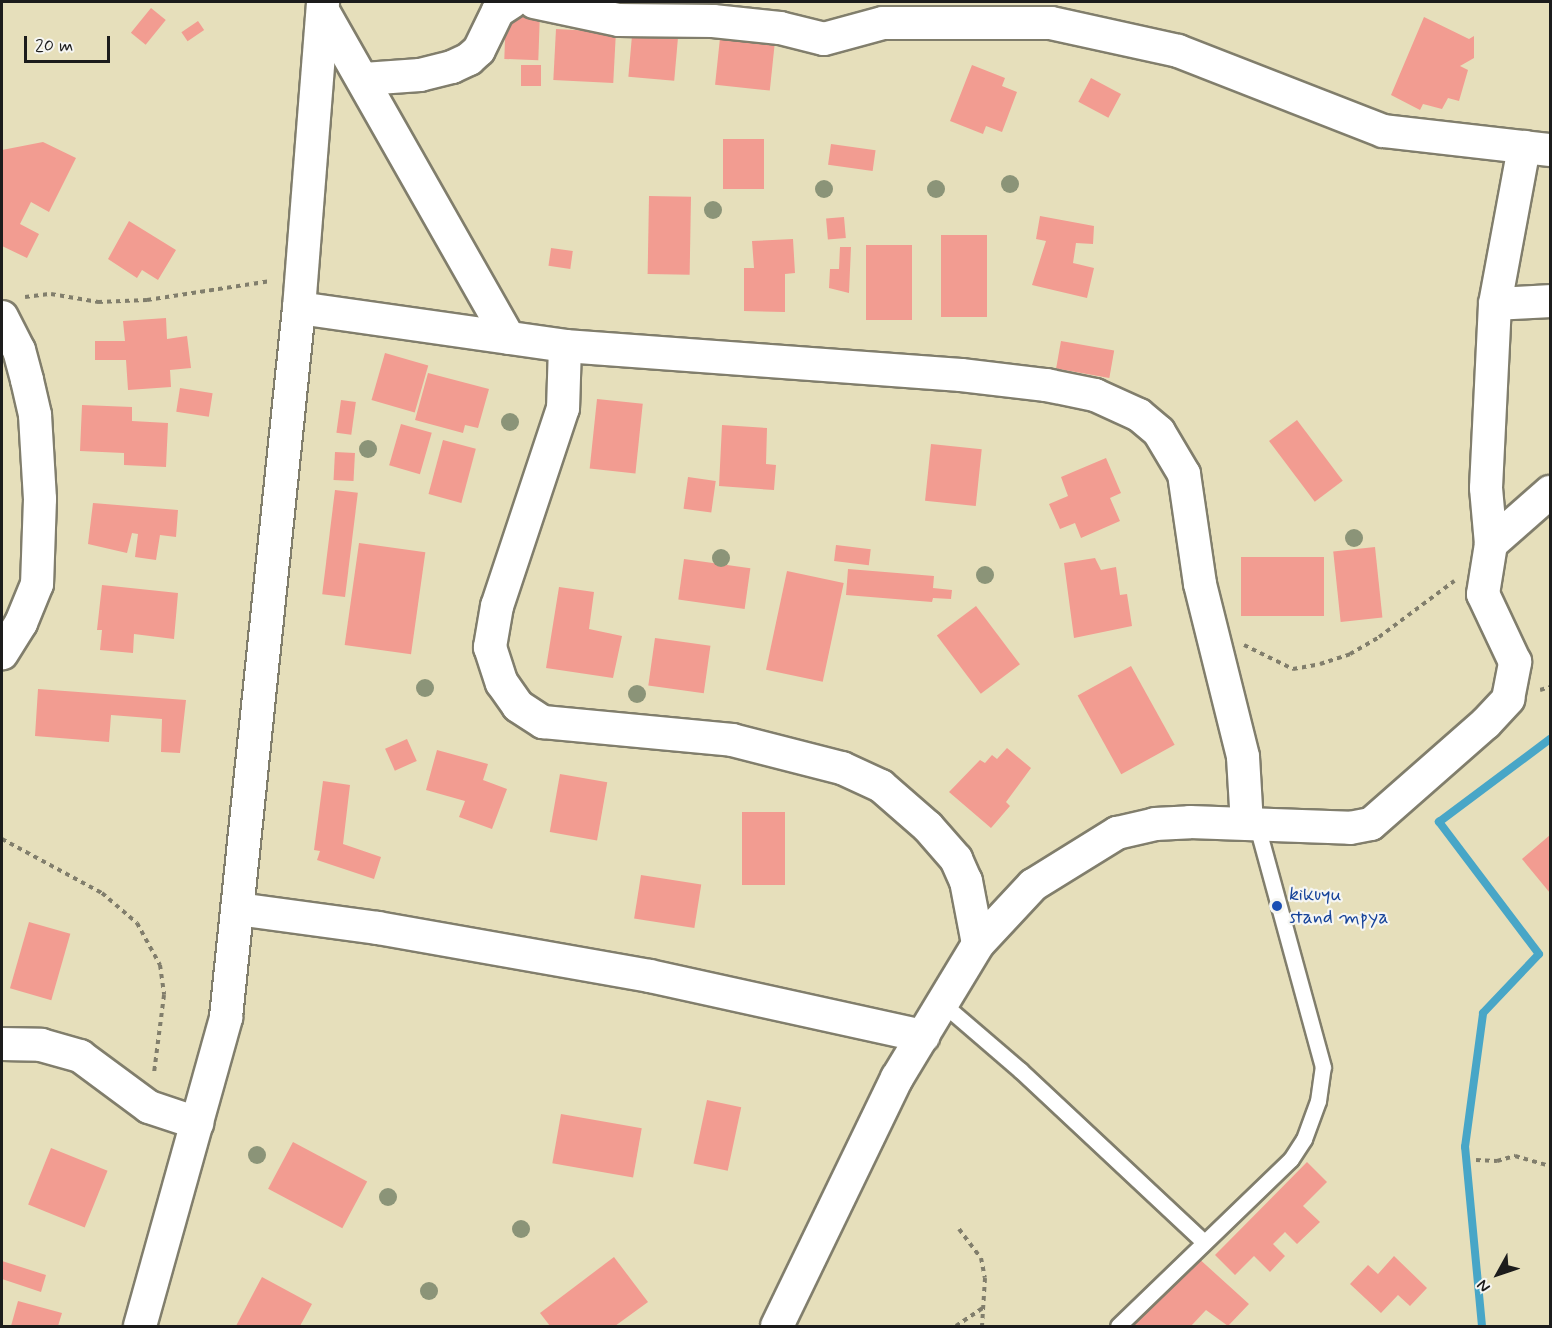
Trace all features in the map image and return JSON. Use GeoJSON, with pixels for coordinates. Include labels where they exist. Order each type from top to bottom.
{"type":"FeatureCollection","features":[{"type":"Feature","properties":{"kind":"street"},"geometry":{"type":"LineString","coordinates":[[364,79],[420,75],[452,67],[469,59],[479,50],[498,11],[512,2]]}},
{"type":"Feature","properties":{"kind":"street"},"geometry":{"type":"LineString","coordinates":[[534,2],[619,20],[713,11],[824,39],[883,23],[1053,12],[1178,51],[1383,131],[1537,149],[1495,304],[1486,488],[1491,544],[1483,594],[1515,662],[1508,699],[1486,723],[1371,824],[1350,828],[1190,822],[1117,833],[1033,885],[978,944],[897,1078],[777,1326]]}},
{"type":"Feature","properties":{"kind":"street"},"geometry":{"type":"LineString","coordinates":[[323,6],[509,338]]}},
{"type":"Feature","properties":{"kind":"street"},"geometry":{"type":"LineString","coordinates":[[140,1326],[226,1017],[299,308],[323,6]]}},
{"type":"Feature","properties":{"kind":"street"},"geometry":{"type":"LineString","coordinates":[[1495,304],[1551,301]]}},
{"type":"Feature","properties":{"kind":"street"},"geometry":{"type":"LineString","coordinates":[[2,654],[11,620],[37,584],[40,499],[34,415],[7,308]]}},
{"type":"Feature","properties":{"kind":"street"},"geometry":{"type":"LineString","coordinates":[[299,308],[565,346],[961,375],[1085,393],[1120,406],[1159,432],[1184,474],[1200,584],[1215,636],[1243,757],[1252,825]]}},
{"type":"Feature","properties":{"kind":"street"},"geometry":{"type":"LineString","coordinates":[[565,346],[563,408],[497,606],[490,648],[502,683],[518,706],[543,722],[732,740],[842,768],[881,786],[928,828],[956,859],[966,881],[978,944]]}},
{"type":"Feature","properties":{"kind":"street"},"geometry":{"type":"LineString","coordinates":[[1491,544],[1551,492]]}},
{"type":"Feature","properties":{"kind":"street"},"geometry":{"type":"LineString","coordinates":[[238,909],[378,928],[650,976],[923,1036]]}},
{"type":"Feature","properties":{"kind":"street"},"geometry":{"type":"LineString","coordinates":[[2,1044],[41,1045],[80,1056],[149,1107],[197,1123]]}},
{"type":"Feature","properties":{"kind":"lane"},"geometry":{"type":"LineString","coordinates":[[1118,1326],[1203,1241],[1291,1159],[1304,1139],[1318,1101],[1323,1067],[1252,825]]}},
{"type":"Feature","properties":{"kind":"lane"},"geometry":{"type":"LineString","coordinates":[[942,1003],[1203,1241]]}},
{"type":"Feature","properties":{"kind":"path"},"geometry":{"type":"LineString","coordinates":[[7,308],[51,294],[98,302],[147,300],[301,278]]}},
{"type":"Feature","properties":{"kind":"path"},"geometry":{"type":"LineString","coordinates":[[1215,636],[1257,649],[1293,669],[1320,664],[1350,654],[1379,637],[1457,579]]}},
{"type":"Feature","properties":{"kind":"path"},"geometry":{"type":"LineString","coordinates":[[2,839],[102,893],[136,923],[160,965],[165,995],[149,1107]]}},
{"type":"Feature","properties":{"kind":"path"},"geometry":{"type":"LineString","coordinates":[[1476,1160],[1497,1161],[1515,1156],[1551,1166]]}},
{"type":"Feature","properties":{"kind":"path"},"geometry":{"type":"LineString","coordinates":[[959,1229],[981,1258],[984,1307],[982,1326]]}},
{"type":"Feature","properties":{"kind":"path"},"geometry":{"type":"LineString","coordinates":[[956,1326],[984,1307]]}},
{"type":"Feature","properties":{"kind":"building"},"geometry":{"type":"Polygon","coordinates":[[[151,8],[166,20],[146,45],[131,33],[151,8]]]}},
{"type":"Feature","properties":{"kind":"building"},"geometry":{"type":"Polygon","coordinates":[[[506,11],[540,12],[538,60],[504,59],[506,11]]]}},
{"type":"Feature","properties":{"kind":"building"},"geometry":{"type":"Polygon","coordinates":[[[1424,17],[1469,39],[1474,36],[1474,58],[1460,66],[1468,70],[1459,101],[1448,98],[1442,109],[1423,104],[1420,110],[1391,95],[1424,17]]]}},
{"type":"Feature","properties":{"kind":"building"},"geometry":{"type":"Polygon","coordinates":[[[198,21],[204,30],[188,41],[181,32],[198,21]]]}},
{"type":"Feature","properties":{"kind":"building"},"geometry":{"type":"Polygon","coordinates":[[[633,24],[679,28],[674,81],[628,77],[633,24]]]}},
{"type":"Feature","properties":{"kind":"building"},"geometry":{"type":"Polygon","coordinates":[[[556,29],[616,32],[613,83],[553,80],[556,29]]]}},
{"type":"Feature","properties":{"kind":"building"},"geometry":{"type":"Polygon","coordinates":[[[720,38],[775,44],[770,90],[715,85],[720,38]]]}},
{"type":"Feature","properties":{"kind":"building"},"geometry":{"type":"Polygon","coordinates":[[[521,65],[541,65],[541,86],[521,86],[521,65]]]}},
{"type":"Feature","properties":{"kind":"building"},"geometry":{"type":"Polygon","coordinates":[[[972,65],[1005,78],[1002,86],[1017,92],[1002,132],[986,126],[983,134],[950,121],[972,65]]]}},
{"type":"Feature","properties":{"kind":"building"},"geometry":{"type":"Polygon","coordinates":[[[1091,78],[1121,94],[1108,118],[1078,102],[1091,78]]]}},
{"type":"Feature","properties":{"kind":"building"},"geometry":{"type":"Polygon","coordinates":[[[723,139],[764,139],[764,189],[723,189],[723,139]]]}},
{"type":"Feature","properties":{"kind":"building"},"geometry":{"type":"Polygon","coordinates":[[[43,142],[76,158],[49,212],[31,202],[20,224],[39,234],[27,258],[2,246],[2,150],[43,142]]]}},
{"type":"Feature","properties":{"kind":"building"},"geometry":{"type":"Polygon","coordinates":[[[831,144],[876,150],[873,171],[828,165],[831,144]]]}},
{"type":"Feature","properties":{"kind":"building"},"geometry":{"type":"Polygon","coordinates":[[[649,196],[691,197],[690,275],[648,274],[649,196]]]}},
{"type":"Feature","properties":{"kind":"building"},"geometry":{"type":"Polygon","coordinates":[[[1040,216],[1094,226],[1093,244],[1076,243],[1073,263],[1094,268],[1087,298],[1032,285],[1046,241],[1036,239],[1040,216]]]}},
{"type":"Feature","properties":{"kind":"building"},"geometry":{"type":"Polygon","coordinates":[[[844,217],[846,238],[828,239],[826,219],[844,217]]]}},
{"type":"Feature","properties":{"kind":"building"},"geometry":{"type":"Polygon","coordinates":[[[129,221],[176,250],[158,280],[142,270],[137,278],[108,259],[129,221]]]}},
{"type":"Feature","properties":{"kind":"building"},"geometry":{"type":"Polygon","coordinates":[[[941,235],[987,235],[987,317],[941,317],[941,235]]]}},
{"type":"Feature","properties":{"kind":"building"},"geometry":{"type":"Polygon","coordinates":[[[793,239],[795,273],[785,274],[785,312],[744,311],[744,268],[754,268],[752,241],[793,239]]]}},
{"type":"Feature","properties":{"kind":"building"},"geometry":{"type":"Polygon","coordinates":[[[866,245],[912,245],[912,320],[866,320],[866,245]]]}},
{"type":"Feature","properties":{"kind":"building"},"geometry":{"type":"Polygon","coordinates":[[[840,247],[851,247],[849,293],[829,288],[830,269],[839,269],[840,247]]]}},
{"type":"Feature","properties":{"kind":"building"},"geometry":{"type":"Polygon","coordinates":[[[551,248],[573,251],[570,269],[548,266],[551,248]]]}},
{"type":"Feature","properties":{"kind":"building"},"geometry":{"type":"Polygon","coordinates":[[[166,318],[167,339],[187,336],[191,368],[170,370],[171,387],[128,390],[126,360],[95,360],[95,341],[125,341],[123,321],[166,318]]]}},
{"type":"Feature","properties":{"kind":"building"},"geometry":{"type":"Polygon","coordinates":[[[1061,341],[1114,350],[1109,378],[1056,369],[1061,341]]]}},
{"type":"Feature","properties":{"kind":"building"},"geometry":{"type":"Polygon","coordinates":[[[385,353],[428,365],[415,413],[371,400],[385,353]]]}},
{"type":"Feature","properties":{"kind":"building"},"geometry":{"type":"Polygon","coordinates":[[[428,373],[489,389],[478,428],[465,425],[463,433],[415,420],[428,373]]]}},
{"type":"Feature","properties":{"kind":"building"},"geometry":{"type":"Polygon","coordinates":[[[180,388],[213,393],[209,417],[176,412],[180,388]]]}},
{"type":"Feature","properties":{"kind":"building"},"geometry":{"type":"Polygon","coordinates":[[[597,399],[643,404],[635,473],[590,469],[597,399]]]}},
{"type":"Feature","properties":{"kind":"building"},"geometry":{"type":"Polygon","coordinates":[[[341,400],[356,402],[351,435],[336,433],[341,400]]]}},
{"type":"Feature","properties":{"kind":"building"},"geometry":{"type":"Polygon","coordinates":[[[82,405],[132,407],[132,421],[168,423],[166,467],[124,465],[124,453],[80,451],[82,405]]]}},
{"type":"Feature","properties":{"kind":"building"},"geometry":{"type":"Polygon","coordinates":[[[1297,420],[1343,481],[1315,502],[1269,441],[1297,420]]]}},
{"type":"Feature","properties":{"kind":"building"},"geometry":{"type":"Polygon","coordinates":[[[401,424],[432,433],[420,474],[389,465],[401,424]]]}},
{"type":"Feature","properties":{"kind":"building"},"geometry":{"type":"Polygon","coordinates":[[[722,425],[767,428],[766,464],[776,465],[774,490],[719,486],[722,425]]]}},
{"type":"Feature","properties":{"kind":"building"},"geometry":{"type":"Polygon","coordinates":[[[443,440],[476,449],[461,503],[429,494],[443,440]]]}},
{"type":"Feature","properties":{"kind":"building"},"geometry":{"type":"Polygon","coordinates":[[[931,444],[982,449],[976,506],[925,501],[931,444]]]}},
{"type":"Feature","properties":{"kind":"building"},"geometry":{"type":"Polygon","coordinates":[[[335,452],[355,453],[354,481],[334,480],[335,452]]]}},
{"type":"Feature","properties":{"kind":"building"},"geometry":{"type":"Polygon","coordinates":[[[1106,458],[1121,493],[1110,498],[1120,521],[1081,538],[1075,523],[1060,529],[1049,504],[1068,496],[1061,477],[1106,458]]]}},
{"type":"Feature","properties":{"kind":"building"},"geometry":{"type":"Polygon","coordinates":[[[688,477],[716,481],[711,513],[684,509],[688,477]]]}},
{"type":"Feature","properties":{"kind":"building"},"geometry":{"type":"Polygon","coordinates":[[[335,490],[358,493],[345,597],[322,594],[335,490]]]}},
{"type":"Feature","properties":{"kind":"building"},"geometry":{"type":"Polygon","coordinates":[[[93,503],[178,510],[176,537],[160,535],[156,560],[135,557],[138,534],[132,533],[127,553],[88,544],[93,503]]]}},
{"type":"Feature","properties":{"kind":"building"},"geometry":{"type":"Polygon","coordinates":[[[359,543],[425,552],[411,654],[345,645],[359,543]]]}},
{"type":"Feature","properties":{"kind":"building"},"geometry":{"type":"Polygon","coordinates":[[[836,545],[871,549],[869,565],[834,561],[836,545]]]}},
{"type":"Feature","properties":{"kind":"building"},"geometry":{"type":"Polygon","coordinates":[[[1375,547],[1382,618],[1341,622],[1333,551],[1375,547]]]}},
{"type":"Feature","properties":{"kind":"building"},"geometry":{"type":"Polygon","coordinates":[[[1241,557],[1324,557],[1324,616],[1241,616],[1241,557]]]}},
{"type":"Feature","properties":{"kind":"building"},"geometry":{"type":"Polygon","coordinates":[[[1095,558],[1101,570],[1116,567],[1120,595],[1127,594],[1132,626],[1074,638],[1064,563],[1095,558]]]}},
{"type":"Feature","properties":{"kind":"building"},"geometry":{"type":"Polygon","coordinates":[[[684,559],[750,568],[745,609],[678,600],[684,559]]]}},
{"type":"Feature","properties":{"kind":"building"},"geometry":{"type":"Polygon","coordinates":[[[848,569],[934,576],[933,588],[952,590],[951,599],[933,598],[932,602],[846,595],[848,569]]]}},
{"type":"Feature","properties":{"kind":"building"},"geometry":{"type":"Polygon","coordinates":[[[787,571],[844,583],[823,682],[766,670],[787,571]]]}},
{"type":"Feature","properties":{"kind":"building"},"geometry":{"type":"Polygon","coordinates":[[[102,585],[178,593],[174,639],[134,634],[133,653],[100,650],[102,630],[97,630],[102,585]]]}},
{"type":"Feature","properties":{"kind":"building"},"geometry":{"type":"Polygon","coordinates":[[[559,587],[594,592],[589,629],[622,636],[613,678],[546,668],[559,587]]]}},
{"type":"Feature","properties":{"kind":"building"},"geometry":{"type":"Polygon","coordinates":[[[976,606],[1020,664],[981,694],[937,635],[976,606]]]}},
{"type":"Feature","properties":{"kind":"building"},"geometry":{"type":"Polygon","coordinates":[[[655,638],[710,646],[704,693],[648,686],[655,638]]]}},
{"type":"Feature","properties":{"kind":"building"},"geometry":{"type":"Polygon","coordinates":[[[1131,666],[1175,745],[1121,774],[1078,696],[1131,666]]]}},
{"type":"Feature","properties":{"kind":"building"},"geometry":{"type":"Polygon","coordinates":[[[38,689],[186,700],[180,753],[161,752],[162,719],[111,715],[109,742],[35,736],[38,689]]]}},
{"type":"Feature","properties":{"kind":"building"},"geometry":{"type":"Polygon","coordinates":[[[407,739],[417,761],[395,771],[385,749],[407,739]]]}},
{"type":"Feature","properties":{"kind":"building"},"geometry":{"type":"Polygon","coordinates":[[[1007,748],[1031,768],[1006,802],[1010,806],[991,828],[949,792],[980,760],[985,763],[992,755],[997,759],[1007,748]]]}},
{"type":"Feature","properties":{"kind":"building"},"geometry":{"type":"Polygon","coordinates":[[[437,750],[488,764],[483,780],[507,789],[492,829],[459,817],[465,801],[426,790],[437,750]]]}},
{"type":"Feature","properties":{"kind":"building"},"geometry":{"type":"Polygon","coordinates":[[[560,774],[607,782],[597,840],[550,832],[560,774]]]}},
{"type":"Feature","properties":{"kind":"building"},"geometry":{"type":"Polygon","coordinates":[[[323,781],[350,785],[343,844],[381,857],[374,879],[317,860],[320,851],[314,850],[323,781]]]}},
{"type":"Feature","properties":{"kind":"building"},"geometry":{"type":"Polygon","coordinates":[[[742,812],[785,812],[785,885],[742,885],[742,812]]]}},
{"type":"Feature","properties":{"kind":"building"},"geometry":{"type":"Polygon","coordinates":[[[1550,835],[1550,893],[1522,859],[1550,835]]]}},
{"type":"Feature","properties":{"kind":"building"},"geometry":{"type":"Polygon","coordinates":[[[641,875],[701,885],[694,928],[634,918],[641,875]]]}},
{"type":"Feature","properties":{"kind":"building"},"geometry":{"type":"Polygon","coordinates":[[[29,922],[70,934],[51,1000],[10,988],[29,922]]]}},
{"type":"Feature","properties":{"kind":"building"},"geometry":{"type":"Polygon","coordinates":[[[707,1100],[741,1107],[728,1171],[693,1164],[707,1100]]]}},
{"type":"Feature","properties":{"kind":"building"},"geometry":{"type":"Polygon","coordinates":[[[561,1114],[642,1128],[633,1177],[552,1163],[561,1114]]]}},
{"type":"Feature","properties":{"kind":"building"},"geometry":{"type":"Polygon","coordinates":[[[293,1142],[367,1181],[342,1228],[268,1189],[293,1142]]]}},
{"type":"Feature","properties":{"kind":"building"},"geometry":{"type":"Polygon","coordinates":[[[51,1148],[108,1171],[85,1227],[28,1205],[51,1148]]]}},
{"type":"Feature","properties":{"kind":"building"},"geometry":{"type":"Polygon","coordinates":[[[1307,1162],[1327,1182],[1303,1206],[1320,1222],[1297,1244],[1285,1232],[1273,1244],[1285,1256],[1270,1272],[1254,1256],[1235,1275],[1215,1255],[1307,1162]]]}},
{"type":"Feature","properties":{"kind":"building"},"geometry":{"type":"Polygon","coordinates":[[[1196,1256],[1249,1304],[1228,1326],[1206,1310],[1191,1326],[1132,1326],[1196,1256]]]}},
{"type":"Feature","properties":{"kind":"building"},"geometry":{"type":"Polygon","coordinates":[[[1394,1256],[1427,1288],[1410,1306],[1398,1295],[1381,1313],[1350,1284],[1368,1265],[1378,1274],[1394,1256]]]}},
{"type":"Feature","properties":{"kind":"building"},"geometry":{"type":"Polygon","coordinates":[[[614,1257],[648,1302],[615,1326],[550,1326],[540,1313],[614,1257]]]}},
{"type":"Feature","properties":{"kind":"building"},"geometry":{"type":"Polygon","coordinates":[[[2,1261],[46,1275],[41,1292],[2,1279],[2,1261]]]}},
{"type":"Feature","properties":{"kind":"building"},"geometry":{"type":"Polygon","coordinates":[[[262,1277],[312,1304],[300,1326],[236,1326],[262,1277]]]}},
{"type":"Feature","properties":{"kind":"building"},"geometry":{"type":"Polygon","coordinates":[[[18,1301],[62,1313],[58,1326],[11,1326],[18,1301]]]}},
{"type":"Feature","properties":{"kind":"waterway"},"geometry":{"type":"LineString","coordinates":[[1482,1326],[1465,1147],[1483,1013],[1539,954],[1439,822],[1550,739]]}},
{"type":"Feature","properties":{"kind":"place","name":"kikuyu stand mpya"},"geometry":{"type":"Point","coordinates":[1277,906]}}]}
